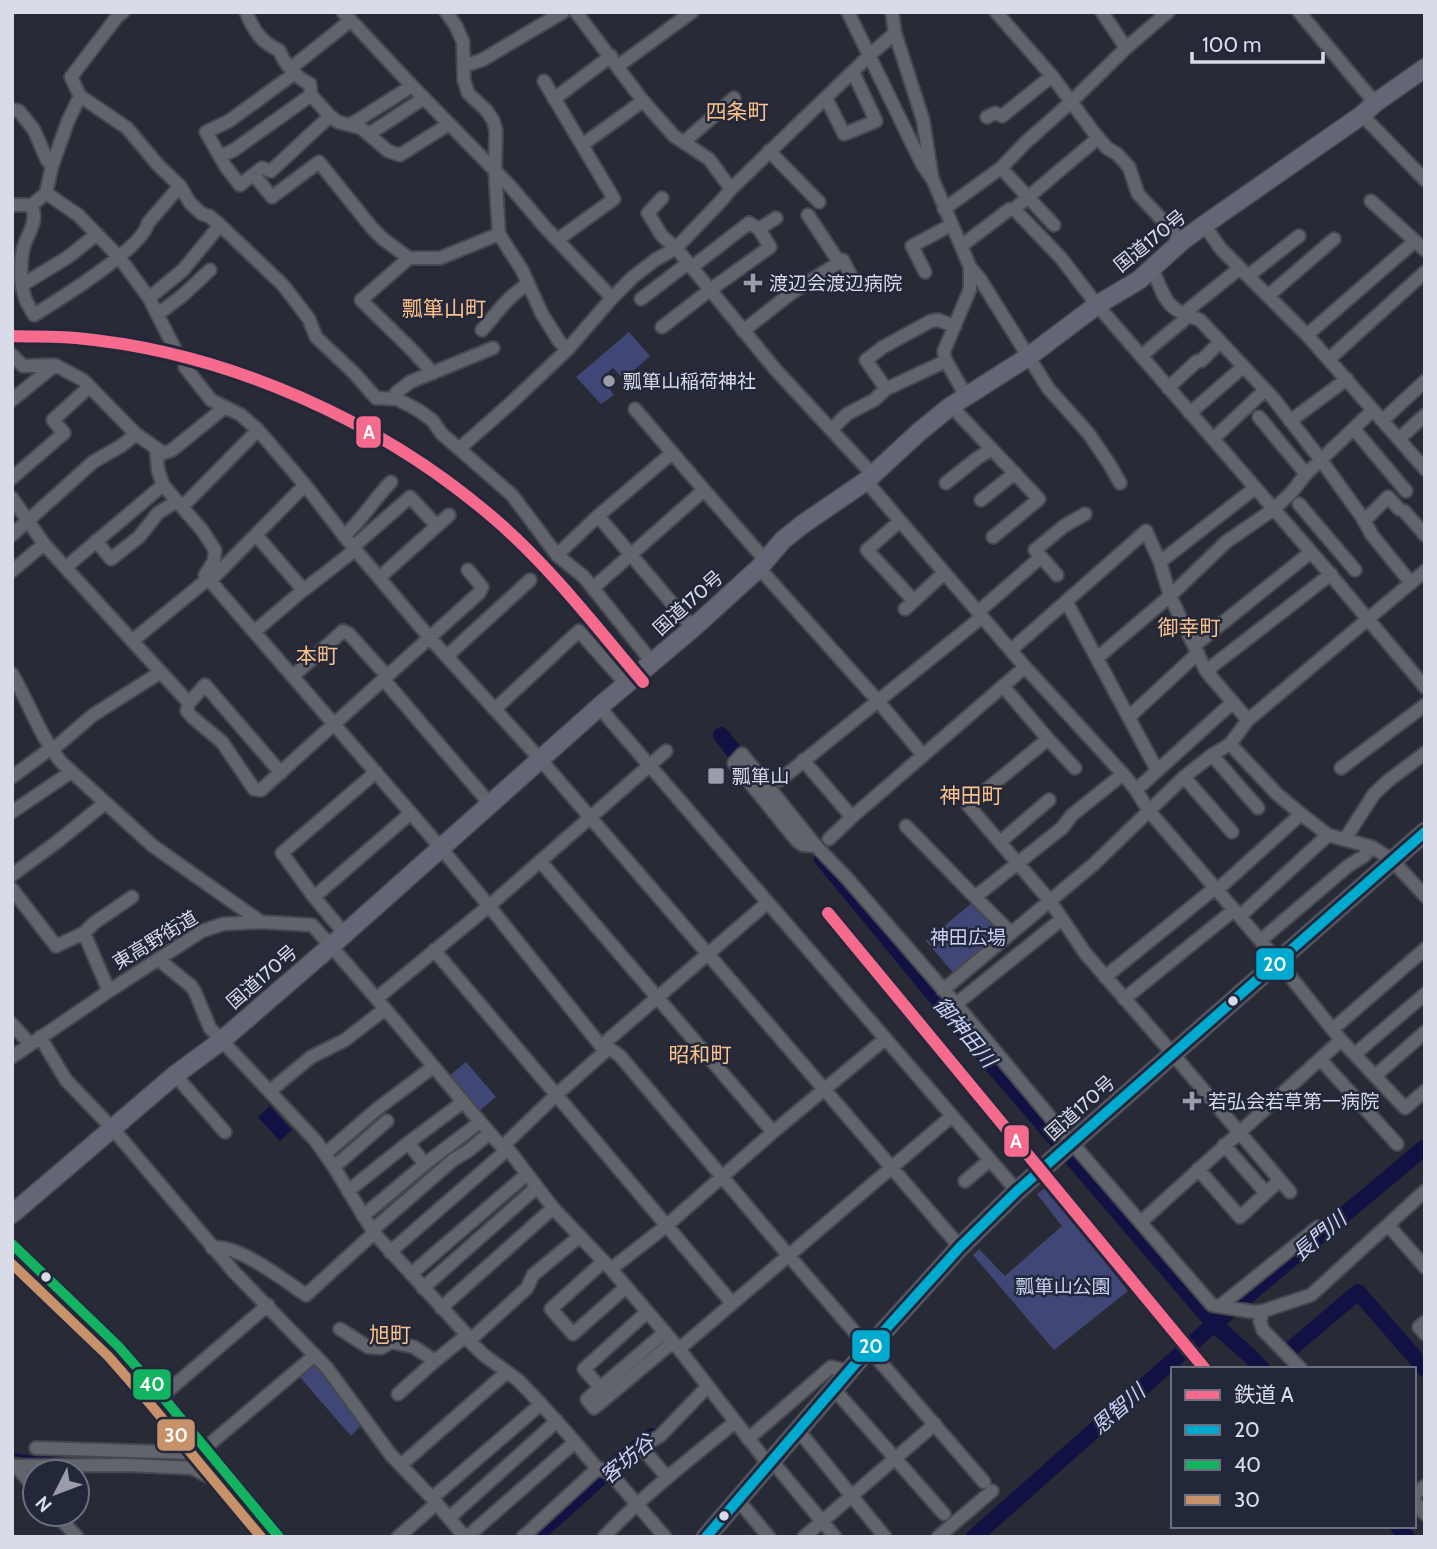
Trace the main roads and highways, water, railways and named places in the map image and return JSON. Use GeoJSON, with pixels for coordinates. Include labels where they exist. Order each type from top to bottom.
{"type":"FeatureCollection","features":[{"type":"Feature","properties":{"kind":"highway","name":"国道170号"},"geometry":{"type":"LineString","coordinates":[[12,1214],[175,1075],[221,1041],[599,707],[693,628],[783,540],[869,478],[919,432],[959,401],[1028,357],[1097,305],[1152,269],[1182,241],[1425,68]]}},
{"type":"Feature","properties":{"kind":"highway","name":"国道170号"},"geometry":{"type":"LineString","coordinates":[[712,1534],[798,1430],[960,1247],[1017,1191],[1425,832]]}},
{"type":"Feature","properties":{"kind":"waterway","name":"御神田川"},"geometry":{"type":"LineString","coordinates":[[721,735],[748,769]]}},
{"type":"Feature","properties":{"kind":"waterway","name":"御神田川"},"geometry":{"type":"LineString","coordinates":[[822,859],[986,1058],[1214,1324],[1260,1367]]}},
{"type":"Feature","properties":{"kind":"waterway","name":"恩智川"},"geometry":{"type":"LineString","coordinates":[[974,1537],[1214,1324],[1425,1147]]}},
{"type":"Feature","properties":{"kind":"waterway"},"geometry":{"type":"LineString","coordinates":[[1292,1348],[1358,1292],[1425,1369]]}},
{"type":"Feature","properties":{"kind":"waterway","name":"客坊谷"},"geometry":{"type":"LineString","coordinates":[[535,1537],[611,1468],[652,1436]]}},
{"type":"Feature","properties":{"kind":"waterway"},"geometry":{"type":"LineString","coordinates":[[12,1454],[37,1458],[65,1455],[166,1458]]}},
{"type":"Feature","properties":{"kind":"waterway"},"geometry":{"type":"LineString","coordinates":[[193,1458],[201,1459],[209,1469]]}},
{"type":"Feature","properties":{"kind":"waterway"},"geometry":{"type":"LineString","coordinates":[[231,1496],[265,1537]]}},
{"type":"Feature","properties":{"kind":"waterway","name":"恩智川"},"geometry":{"type":"LineString","coordinates":[[1400,1528],[1407,1537]]}},
{"type":"Feature","properties":{"kind":"rail line","name":"A"},"geometry":{"type":"LineString","coordinates":[[12,336],[76,338],[190,358],[300,397],[353,423],[404,452],[497,521],[555,579],[643,682]]}},
{"type":"Feature","properties":{"kind":"rail line","name":"A"},"geometry":{"type":"LineString","coordinates":[[828,913],[1203,1367]]}},
{"type":"Feature","properties":{"kind":"place","name":"渡辺会渡辺病院"},"geometry":{"type":"Point","coordinates":[753,283]}},
{"type":"Feature","properties":{"kind":"place","name":"瓢箪山稲荷神社"},"geometry":{"type":"Point","coordinates":[609,381]}},
{"type":"Feature","properties":{"kind":"place","name":"瓢箪山"},"geometry":{"type":"Point","coordinates":[716,776]}},
{"type":"Feature","properties":{"kind":"place","name":"若弘会若草第一病院"},"geometry":{"type":"Point","coordinates":[1192,1101]}},
{"type":"Feature","properties":{"kind":"district","name":"四条町"},"geometry":{"type":"Point","coordinates":[737,111]}},
{"type":"Feature","properties":{"kind":"district","name":"瓢箪山町"},"geometry":{"type":"Point","coordinates":[444,308]}},
{"type":"Feature","properties":{"kind":"district","name":"御幸町"},"geometry":{"type":"Point","coordinates":[1189,627]}},
{"type":"Feature","properties":{"kind":"district","name":"本町"},"geometry":{"type":"Point","coordinates":[317,655]}},
{"type":"Feature","properties":{"kind":"district","name":"神田町"},"geometry":{"type":"Point","coordinates":[971,795]}},
{"type":"Feature","properties":{"kind":"district","name":"昭和町"},"geometry":{"type":"Point","coordinates":[700,1054]}},
{"type":"Feature","properties":{"kind":"district","name":"旭町"},"geometry":{"type":"Point","coordinates":[390,1334]}},
{"type":"Feature","properties":{"kind":"park label","name":"神田広場"},"geometry":{"type":"Point","coordinates":[968,937]}},
{"type":"Feature","properties":{"kind":"park label","name":"瓢箪山公園"},"geometry":{"type":"Point","coordinates":[1063,1286]}},
{"type":"Feature","properties":{"kind":"water label","name":"長門川"},"geometry":{"type":"Point","coordinates":[1319,1236]}}]}
